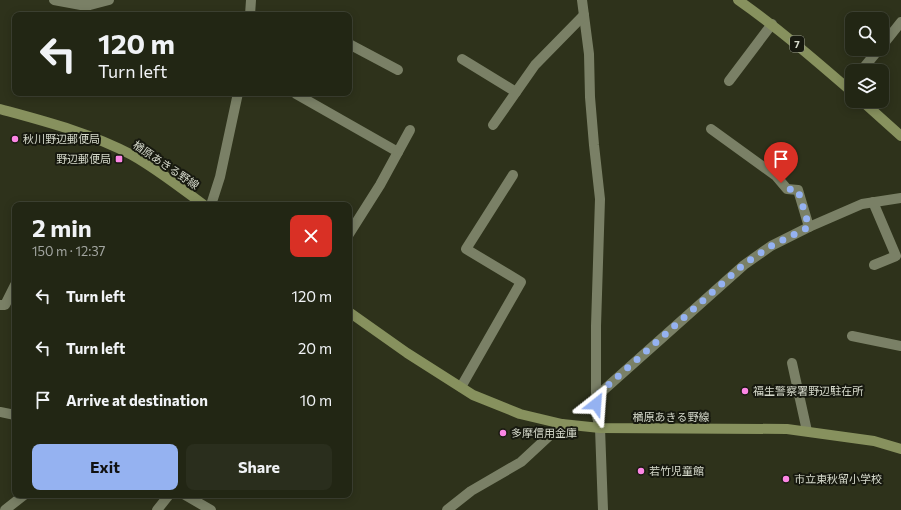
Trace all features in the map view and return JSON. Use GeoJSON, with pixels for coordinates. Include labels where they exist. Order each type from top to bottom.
{"type":"FeatureCollection","features":[{"type":"Feature","properties":{"kind":"main road","name":"7"},"geometry":{"type":"LineString","coordinates":[[738,0],[772,24],[845,84]]}},
{"type":"Feature","properties":{"kind":"main road"},"geometry":{"type":"LineString","coordinates":[[870,108],[901,136]]}},
{"type":"Feature","properties":{"kind":"main road","name":"楢原あきる野線"},"geometry":{"type":"LineString","coordinates":[[0,109],[46,121],[107,142],[133,155],[200,202]]}},
{"type":"Feature","properties":{"kind":"main road","name":"楢原あきる野線"},"geometry":{"type":"LineString","coordinates":[[352,314],[407,353],[473,395],[520,414],[562,424],[600,428],[787,429],[874,441],[901,449]]}},
{"type":"Feature","properties":{"kind":"street"},"geometry":{"type":"LineString","coordinates":[[54,0],[81,5],[90,5],[109,0]]}},
{"type":"Feature","properties":{"kind":"street"},"geometry":{"type":"LineString","coordinates":[[250,12],[251,0]]}},
{"type":"Feature","properties":{"kind":"street"},"geometry":{"type":"LineString","coordinates":[[582,0],[589,54],[593,138],[600,199],[596,326],[596,413],[600,428],[603,510]]}},
{"type":"Feature","properties":{"kind":"street"},"geometry":{"type":"LineString","coordinates":[[493,125],[535,65],[584,15]]}},
{"type":"Feature","properties":{"kind":"street"},"geometry":{"type":"LineString","coordinates":[[889,37],[901,22]]}},
{"type":"Feature","properties":{"kind":"street"},"geometry":{"type":"LineString","coordinates":[[729,81],[772,24]]}},
{"type":"Feature","properties":{"kind":"street"},"geometry":{"type":"LineString","coordinates":[[352,46],[398,70]]}},
{"type":"Feature","properties":{"kind":"street"},"geometry":{"type":"LineString","coordinates":[[867,64],[873,56]]}},
{"type":"Feature","properties":{"kind":"street"},"geometry":{"type":"LineString","coordinates":[[462,59],[516,92]]}},
{"type":"Feature","properties":{"kind":"street"},"geometry":{"type":"LineString","coordinates":[[212,202],[220,177],[237,96]]}},
{"type":"Feature","properties":{"kind":"street"},"geometry":{"type":"LineString","coordinates":[[300,96],[398,152]]}},
{"type":"Feature","properties":{"kind":"street"},"geometry":{"type":"LineString","coordinates":[[711,129],[776,176],[787,189],[798,190],[809,227]]}},
{"type":"Feature","properties":{"kind":"street"},"geometry":{"type":"LineString","coordinates":[[352,229],[380,185],[410,130]]}},
{"type":"Feature","properties":{"kind":"street"},"geometry":{"type":"LineString","coordinates":[[460,387],[521,282],[466,249],[513,175]]}},
{"type":"Feature","properties":{"kind":"street"},"geometry":{"type":"LineString","coordinates":[[596,396],[744,264],[771,246],[809,227],[862,204],[901,198]]}},
{"type":"Feature","properties":{"kind":"street"},"geometry":{"type":"LineString","coordinates":[[873,202],[896,256],[874,265]]}},
{"type":"Feature","properties":{"kind":"street"},"geometry":{"type":"LineString","coordinates":[[0,305],[5,305],[12,291]]}},
{"type":"Feature","properties":{"kind":"street"},"geometry":{"type":"LineString","coordinates":[[852,336],[901,346]]}},
{"type":"Feature","properties":{"kind":"street"},"geometry":{"type":"LineString","coordinates":[[792,364],[807,432]]}},
{"type":"Feature","properties":{"kind":"street"},"geometry":{"type":"LineString","coordinates":[[0,412],[12,414]]}},
{"type":"Feature","properties":{"kind":"street"},"geometry":{"type":"LineString","coordinates":[[447,510],[471,491],[521,462],[562,424]]}},
{"type":"Feature","properties":{"kind":"street"},"geometry":{"type":"LineString","coordinates":[[5,510],[20,498]]}},
{"type":"Feature","properties":{"kind":"street"},"geometry":{"type":"LineString","coordinates":[[157,510],[167,498]]}},
{"type":"Feature","properties":{"kind":"street"},"geometry":{"type":"LineString","coordinates":[[190,498],[211,510]]}},
{"type":"Feature","properties":{"kind":"place","name":"秋川野辺郵便局"},"geometry":{"type":"Point","coordinates":[15,139]}},
{"type":"Feature","properties":{"kind":"place","name":"野辺郵便局"},"geometry":{"type":"Point","coordinates":[119,159]}},
{"type":"Feature","properties":{"kind":"place","name":"福生警察署野辺駐在所"},"geometry":{"type":"Point","coordinates":[745,391]}},
{"type":"Feature","properties":{"kind":"place","name":"多摩信用金庫"},"geometry":{"type":"Point","coordinates":[503,433]}},
{"type":"Feature","properties":{"kind":"place","name":"若竹児童館"},"geometry":{"type":"Point","coordinates":[641,471]}},
{"type":"Feature","properties":{"kind":"place","name":"市立東秋留小学校"},"geometry":{"type":"Point","coordinates":[786,479]}},
{"type":"Feature","properties":{"kind":"route"},"geometry":{"type":"LineString","coordinates":[[596,404],[596,396],[744,264],[771,246],[809,227],[798,190],[787,189],[781,183]]}}]}
